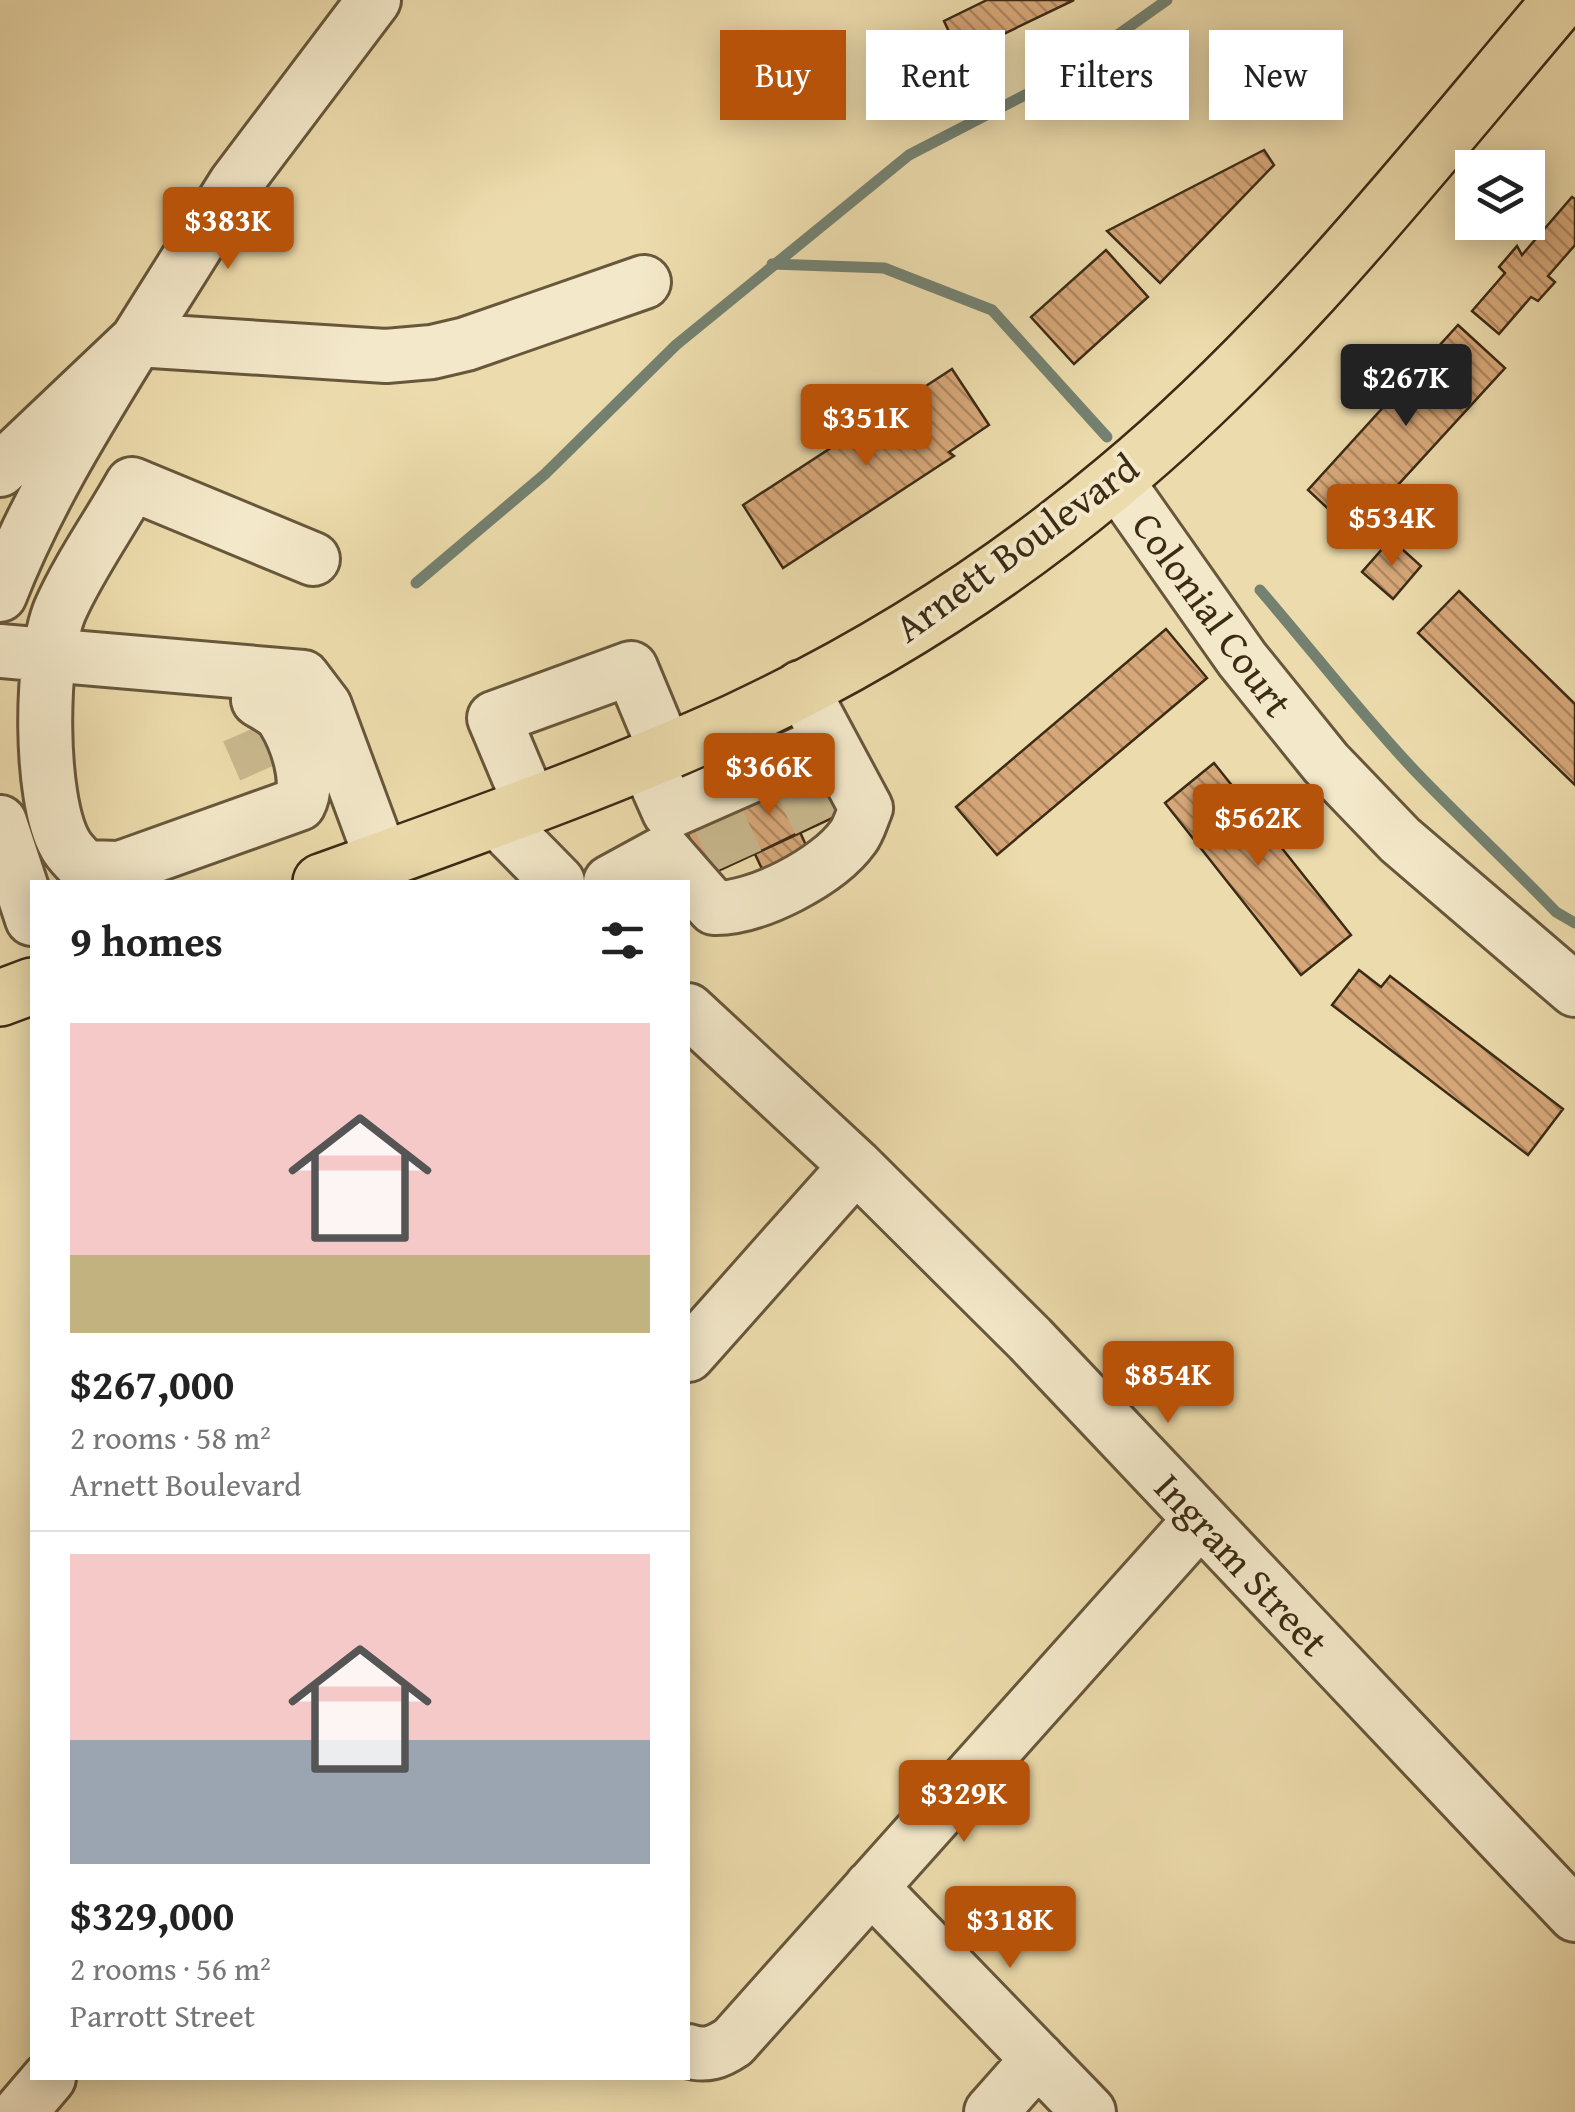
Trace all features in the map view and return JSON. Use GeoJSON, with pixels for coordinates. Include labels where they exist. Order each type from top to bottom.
{"type":"FeatureCollection","features":[{"type":"Feature","properties":{"kind":"main road","name":"Arnett Boulevard"},"geometry":{"type":"LineString","coordinates":[[326,880],[514,813],[739,720],[867,652],[1022,552],[1116,480],[1225,382],[1322,282],[1561,0]]}},
{"type":"Feature","properties":{"kind":"main road"},"geometry":{"type":"LineString","coordinates":[[0,998],[30,987]]}},
{"type":"Feature","properties":{"kind":"street"},"geometry":{"type":"LineString","coordinates":[[0,595],[22,537],[56,472],[235,184],[374,0]]}},
{"type":"Feature","properties":{"kind":"street"},"geometry":{"type":"LineString","coordinates":[[0,470],[137,340],[386,356],[432,352],[466,344],[644,282]]}},
{"type":"Feature","properties":{"kind":"street","name":"Colonial Court"},"geometry":{"type":"LineString","coordinates":[[1116,480],[1242,658],[1318,755],[1400,840],[1575,990]]}},
{"type":"Feature","properties":{"kind":"street"},"geometry":{"type":"LineString","coordinates":[[25,653],[60,612],[132,484],[313,558]]}},
{"type":"Feature","properties":{"kind":"street"},"geometry":{"type":"LineString","coordinates":[[25,653],[262,750]]}},
{"type":"Feature","properties":{"kind":"street"},"geometry":{"type":"LineString","coordinates":[[25,653],[44,741],[51,806],[65,844],[84,867],[120,868],[262,750],[303,677],[324,706],[382,860]]}},
{"type":"Feature","properties":{"kind":"street"},"geometry":{"type":"LineString","coordinates":[[557,880],[514,813],[494,718],[631,668],[656,756],[689,818],[714,908],[731,909],[747,880],[803,880],[828,839],[854,836],[866,808],[804,759],[801,687]]}},
{"type":"Feature","properties":{"kind":"street"},"geometry":{"type":"LineString","coordinates":[[612,880],[689,818],[804,759]]}},
{"type":"Feature","properties":{"kind":"street"},"geometry":{"type":"LineString","coordinates":[[0,822],[30,912]]}},
{"type":"Feature","properties":{"kind":"street","name":"Ingram Street"},"geometry":{"type":"LineString","coordinates":[[690,1012],[856,1166],[1030,1339],[1575,1916]]}},
{"type":"Feature","properties":{"kind":"street"},"geometry":{"type":"LineString","coordinates":[[690,1353],[856,1166]]}},
{"type":"Feature","properties":{"kind":"street"},"geometry":{"type":"LineString","coordinates":[[690,2052],[717,2052],[733,2042],[1200,1520]]}},
{"type":"Feature","properties":{"kind":"street"},"geometry":{"type":"LineString","coordinates":[[871,1887],[1088,2112]]}},
{"type":"Feature","properties":{"kind":"street"},"geometry":{"type":"LineString","coordinates":[[991,2112],[1038,2059]]}},
{"type":"Feature","properties":{"kind":"street"},"geometry":{"type":"LineString","coordinates":[[20,2112],[48,2080]]}},
{"type":"Feature","properties":{"kind":"building"},"geometry":{"type":"Polygon","coordinates":[[[987,0],[1074,0],[1005,33],[1005,30],[948,30],[944,21],[987,0]]]}},
{"type":"Feature","properties":{"kind":"building"},"geometry":{"type":"Polygon","coordinates":[[[1264,150],[1274,165],[1160,283],[1107,231],[1264,150]]]}},
{"type":"Feature","properties":{"kind":"building"},"geometry":{"type":"Polygon","coordinates":[[[1572,197],[1575,199],[1575,245],[1548,276],[1555,282],[1538,301],[1531,297],[1499,334],[1472,311],[1505,273],[1499,267],[1517,246],[1522,255],[1535,240],[1545,240],[1545,228],[1572,197]]]}},
{"type":"Feature","properties":{"kind":"building"},"geometry":{"type":"Polygon","coordinates":[[[1106,250],[1148,297],[1074,364],[1031,317],[1106,250]]]}},
{"type":"Feature","properties":{"kind":"building"},"geometry":{"type":"Polygon","coordinates":[[[1458,325],[1505,368],[1354,533],[1308,490],[1458,325]]]}},
{"type":"Feature","properties":{"kind":"building"},"geometry":{"type":"Polygon","coordinates":[[[952,369],[989,425],[949,452],[954,456],[783,568],[743,505],[952,369]]]}},
{"type":"Feature","properties":{"kind":"building"},"geometry":{"type":"Polygon","coordinates":[[[1391,539],[1421,566],[1393,599],[1362,572],[1391,539]]]}},
{"type":"Feature","properties":{"kind":"building"},"geometry":{"type":"Polygon","coordinates":[[[1459,591],[1575,704],[1575,785],[1418,633],[1459,591]]]}},
{"type":"Feature","properties":{"kind":"building"},"geometry":{"type":"Polygon","coordinates":[[[1166,629],[1207,678],[997,855],[956,807],[1166,629]]]}},
{"type":"Feature","properties":{"kind":"building"},"geometry":{"type":"Polygon","coordinates":[[[830,760],[852,809],[707,876],[685,828],[830,760]]]}},
{"type":"Feature","properties":{"kind":"building"},"geometry":{"type":"Polygon","coordinates":[[[1214,763],[1351,935],[1301,975],[1165,803],[1214,763]]]}},
{"type":"Feature","properties":{"kind":"building"},"geometry":{"type":"Polygon","coordinates":[[[800,832],[813,861],[768,882],[755,854],[800,832]]]}},
{"type":"Feature","properties":{"kind":"building"},"geometry":{"type":"Polygon","coordinates":[[[1359,970],[1381,987],[1390,976],[1563,1109],[1528,1155],[1332,1005],[1359,970]]]}},
{"type":"Feature","properties":{"kind":"waterway"},"geometry":{"type":"LineString","coordinates":[[416,583],[545,474],[676,345],[909,155],[1054,80],[1167,0]]}},
{"type":"Feature","properties":{"kind":"waterway"},"geometry":{"type":"LineString","coordinates":[[772,264],[884,268],[992,310],[1107,437]]}},
{"type":"Feature","properties":{"kind":"waterway"},"geometry":{"type":"LineString","coordinates":[[1260,590],[1415,771],[1556,912],[1575,923]]}},
{"type":"Feature","properties":{"kind":"tunnel"},"geometry":{"type":"LineString","coordinates":[[247,731],[264,770]]}},
{"type":"Feature","properties":{"kind":"tunnel"},"geometry":{"type":"LineString","coordinates":[[796,776],[819,823]]}},
{"type":"Feature","properties":{"kind":"tunnel"},"geometry":{"type":"LineString","coordinates":[[716,814],[738,862]]}}]}
